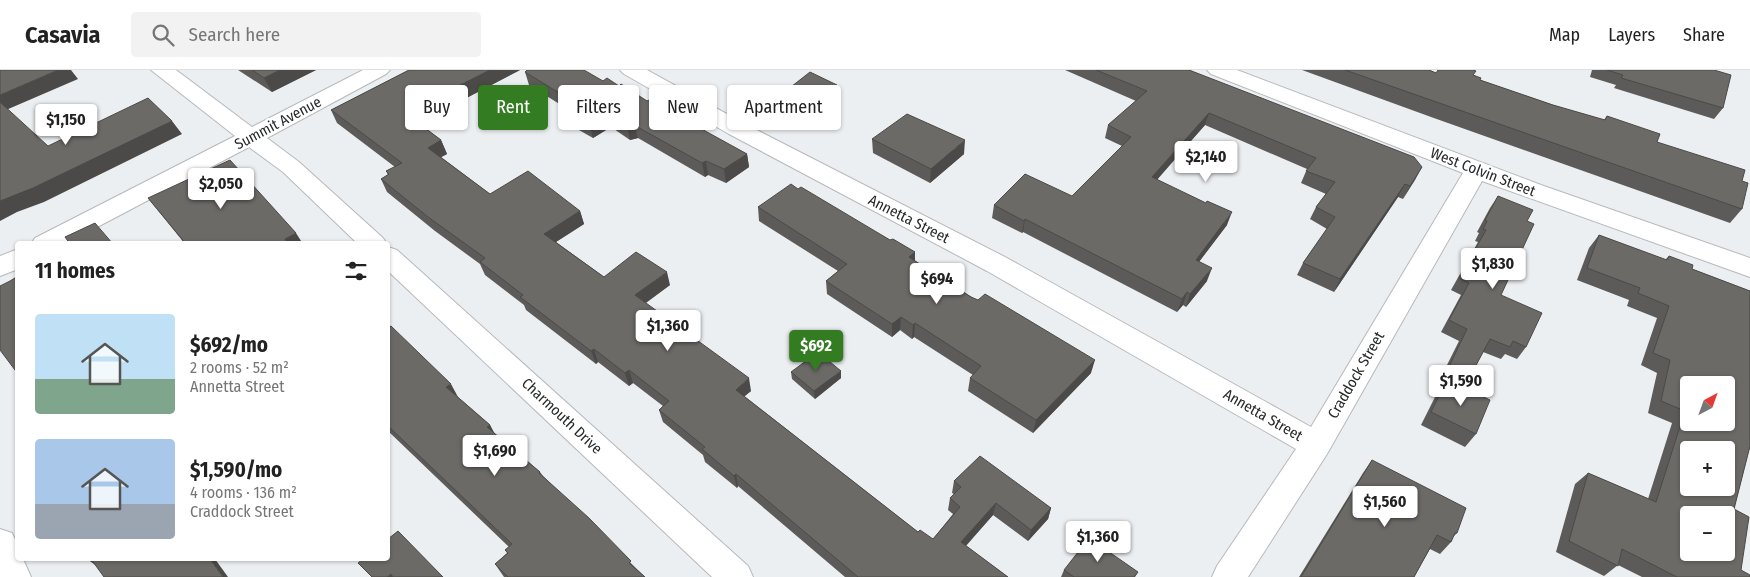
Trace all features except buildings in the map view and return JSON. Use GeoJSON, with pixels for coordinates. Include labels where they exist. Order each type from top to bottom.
{"type":"FeatureCollection","features":[{"type":"Feature","properties":{"kind":"street"},"geometry":{"type":"LineString","coordinates":[[162,70],[291,167],[371,241]]}},
{"type":"Feature","properties":{"kind":"street","name":"Summit Avenue"},"geometry":{"type":"LineString","coordinates":[[50,241],[379,70]]}},
{"type":"Feature","properties":{"kind":"street","name":"Annetta Street"},"geometry":{"type":"LineString","coordinates":[[631,70],[737,129],[996,264],[1316,445]]}},
{"type":"Feature","properties":{"kind":"street","name":"West Colvin Street"},"geometry":{"type":"LineString","coordinates":[[1218,70],[1477,169],[1750,268]]}},
{"type":"Feature","properties":{"kind":"street","name":"Craddock Street"},"geometry":{"type":"LineString","coordinates":[[1229,577],[1316,445],[1477,169]]}},
{"type":"Feature","properties":{"kind":"street","name":"Charmouth Drive"},"geometry":{"type":"LineString","coordinates":[[390,258],[736,577]]}},
{"type":"Feature","properties":{"kind":"street"},"geometry":{"type":"LineString","coordinates":[[0,267],[15,260]]}},
{"type":"Feature","properties":{"kind":"street"},"geometry":{"type":"LineString","coordinates":[[0,544],[14,577]]}}]}
